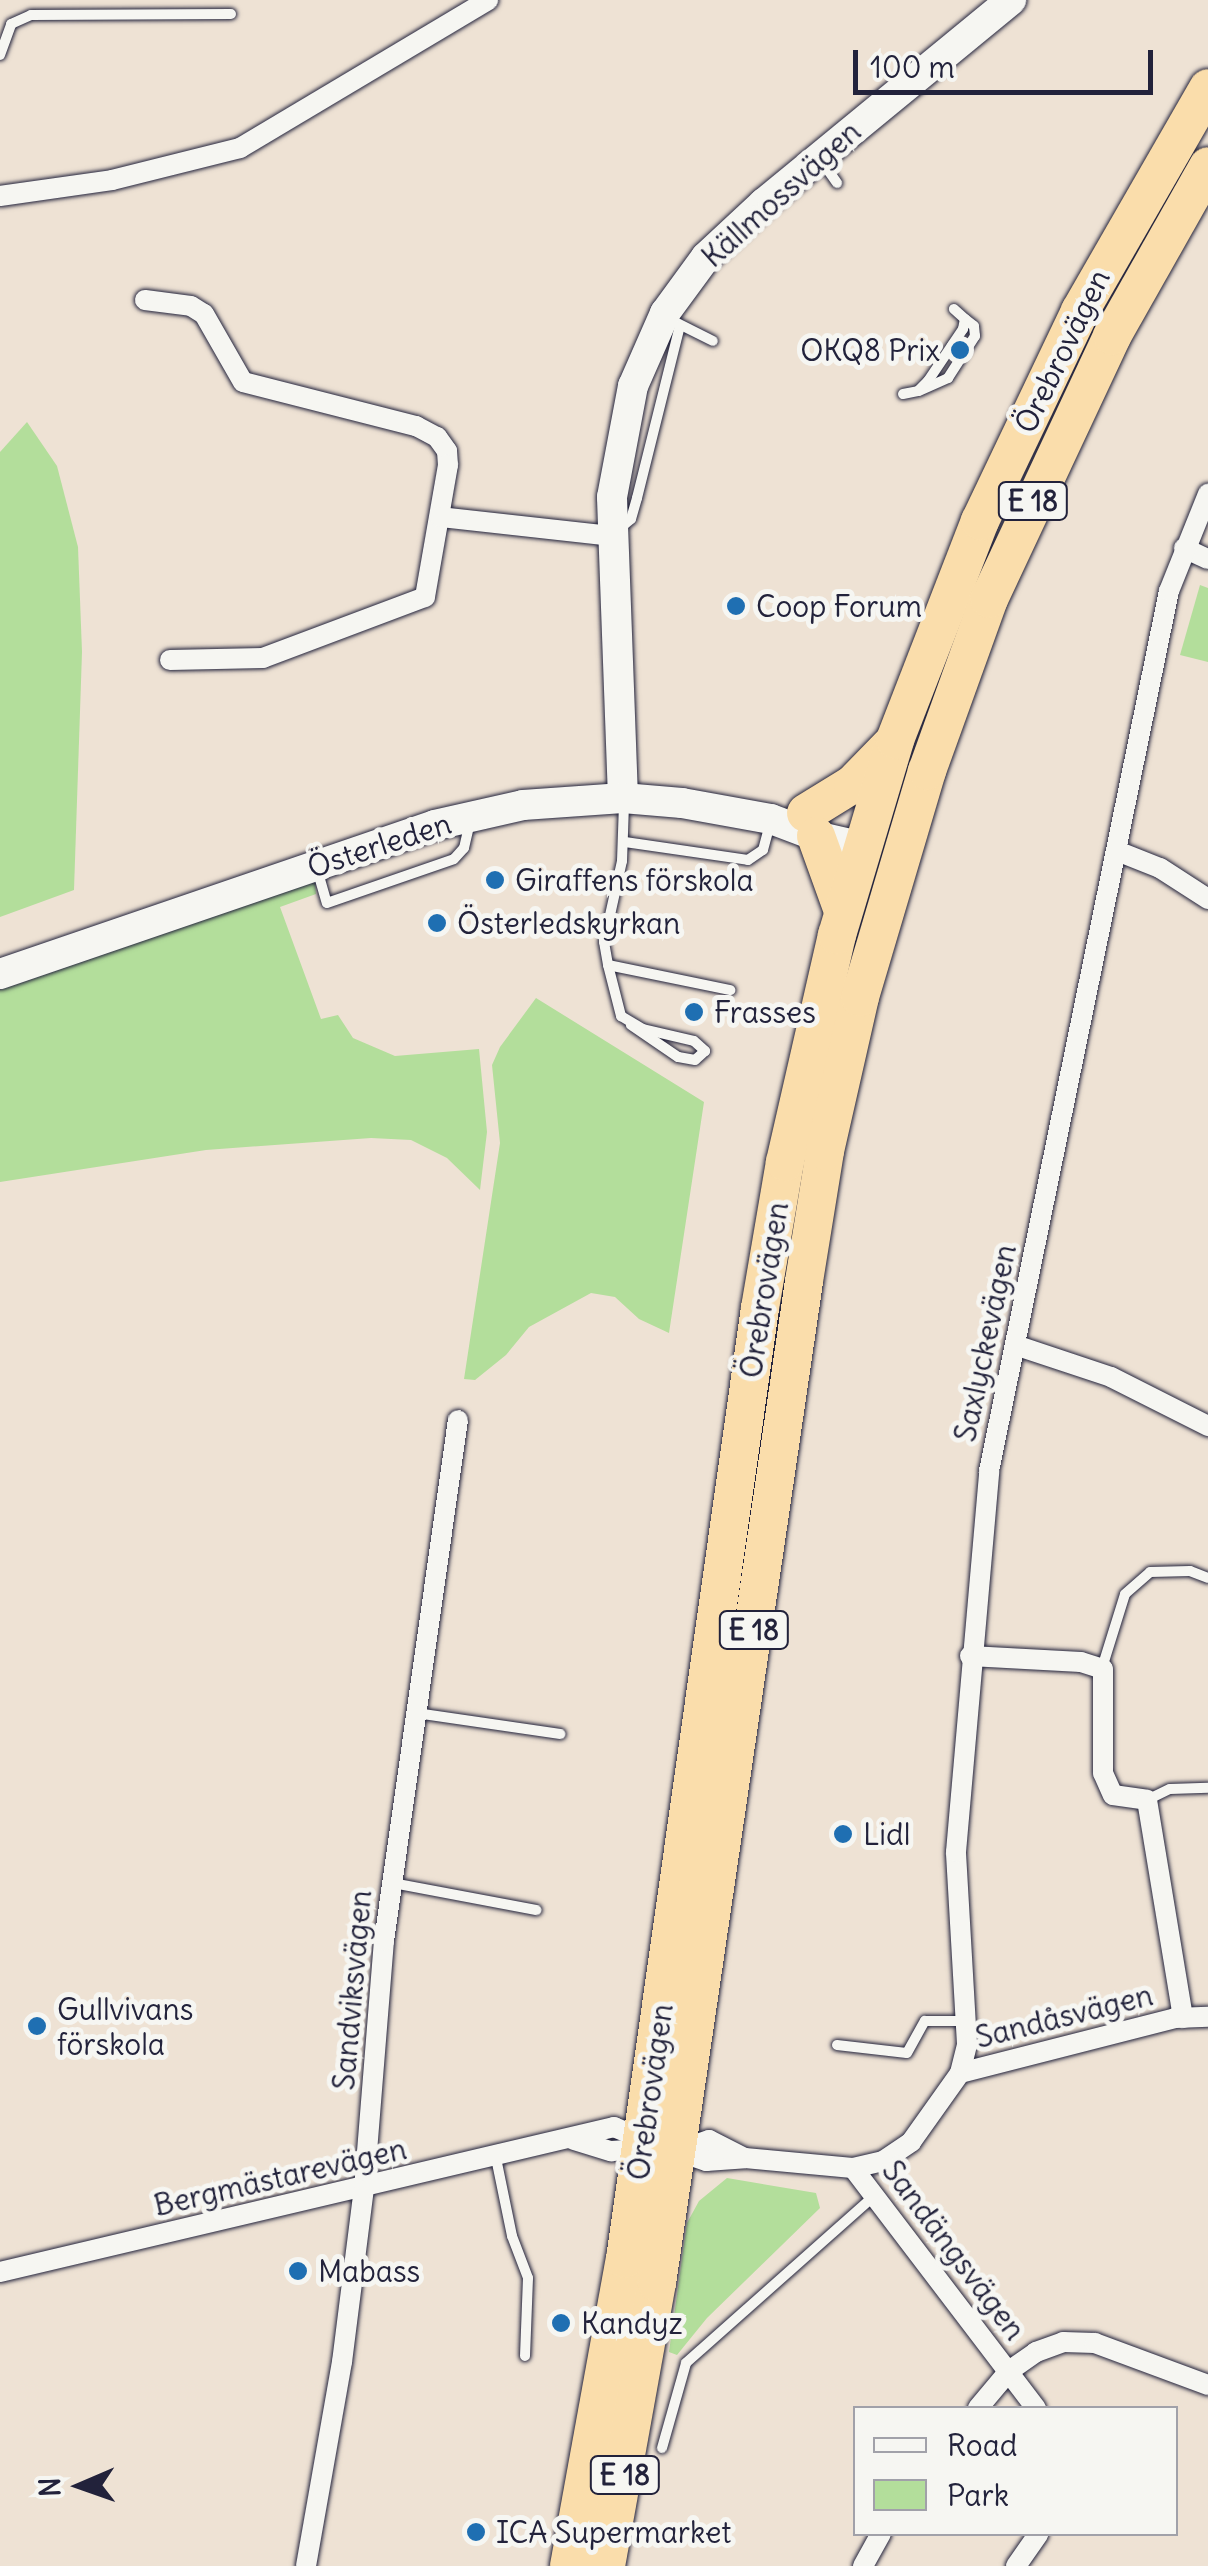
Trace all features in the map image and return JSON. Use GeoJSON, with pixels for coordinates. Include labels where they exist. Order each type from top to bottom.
{"type":"FeatureCollection","features":[{"type":"Feature","properties":{"kind":"highway","name":"Örebrovägen"},"geometry":{"type":"LineString","coordinates":[[606,2566],[638,2404],[659,2150],[760,1308],[807,1054],[862,846],[895,740],[980,520],[1115,246],[1208,88]]}},
{"type":"Feature","properties":{"kind":"highway","name":"Örebrovägen"},"geometry":{"type":"LineString","coordinates":[[569,2566],[602,2397],[659,2150],[822,1170],[860,997],[952,696],[1004,565],[1112,336],[1208,166]]}},
{"type":"Feature","properties":{"kind":"highway"},"geometry":{"type":"LineString","coordinates":[[844,911],[798,822],[848,788],[895,740]]}},
{"type":"Feature","properties":{"kind":"highway"},"geometry":{"type":"LineString","coordinates":[[862,846],[901,856]]}},
{"type":"Feature","properties":{"kind":"main road","name":"Källmossvägen"},"geometry":{"type":"LineString","coordinates":[[623,798],[612,536],[614,484],[633,386],[706,257],[819,158],[1012,0]]}},
{"type":"Feature","properties":{"kind":"main road","name":"Österleden"},"geometry":{"type":"LineString","coordinates":[[0,974],[471,815],[574,800],[623,798],[798,822],[862,846]]}},
{"type":"Feature","properties":{"kind":"street"},"geometry":{"type":"LineString","coordinates":[[0,196],[112,180],[240,148],[488,0]]}},
{"type":"Feature","properties":{"kind":"street"},"geometry":{"type":"LineString","coordinates":[[145,300],[191,306],[204,314],[243,382],[416,426],[438,437],[448,465],[424,597],[264,658],[170,660]]}},
{"type":"Feature","properties":{"kind":"street","name":"Saxlyckevägen"},"geometry":{"type":"LineString","coordinates":[[853,2168],[884,2161],[911,2142],[960,2073],[967,2044],[956,1852],[982,1515],[1165,607],[1184,548],[1208,494]]}},
{"type":"Feature","properties":{"kind":"street"},"geometry":{"type":"LineString","coordinates":[[440,517],[612,536]]}},
{"type":"Feature","properties":{"kind":"street"},"geometry":{"type":"LineString","coordinates":[[1184,548],[1208,559]]}},
{"type":"Feature","properties":{"kind":"street"},"geometry":{"type":"LineString","coordinates":[[1116,851],[1160,868],[1208,900]]}},
{"type":"Feature","properties":{"kind":"street"},"geometry":{"type":"LineString","coordinates":[[1014,1345],[1082,1365],[1208,1426]]}},
{"type":"Feature","properties":{"kind":"street","name":"Sandviksvägen"},"geometry":{"type":"LineString","coordinates":[[306,2566],[323,2524],[364,2189],[392,1883],[458,1420]]}},
{"type":"Feature","properties":{"kind":"street"},"geometry":{"type":"LineString","coordinates":[[970,1656],[1082,1662],[1102,1668],[1103,1773],[1113,1795],[1147,1800]]}},
{"type":"Feature","properties":{"kind":"street","name":"Sandåsvägen"},"geometry":{"type":"LineString","coordinates":[[1147,1800],[1184,2018]]}},
{"type":"Feature","properties":{"kind":"street","name":"Sandåsvägen"},"geometry":{"type":"LineString","coordinates":[[960,2073],[1184,2018],[1208,2017]]}},
{"type":"Feature","properties":{"kind":"street","name":"Bergmästarevägen"},"geometry":{"type":"LineString","coordinates":[[0,2272],[496,2158],[614,2127],[659,2150]]}},
{"type":"Feature","properties":{"kind":"street","name":"Sandängsvägen"},"geometry":{"type":"LineString","coordinates":[[659,2150],[709,2140],[745,2158],[853,2168],[1034,2406]]}},
{"type":"Feature","properties":{"kind":"street"},"geometry":{"type":"LineString","coordinates":[[980,2406],[1009,2372],[1036,2352],[1063,2342],[1095,2343],[1208,2385]]}},
{"type":"Feature","properties":{"kind":"street"},"geometry":{"type":"LineString","coordinates":[[863,2566],[880,2536]]}},
{"type":"Feature","properties":{"kind":"street"},"geometry":{"type":"LineString","coordinates":[[1016,2566],[1037,2536]]}},
{"type":"Feature","properties":{"kind":"lane"},"geometry":{"type":"LineString","coordinates":[[0,55],[11,24],[32,16],[230,14]]}},
{"type":"Feature","properties":{"kind":"lane"},"geometry":{"type":"LineString","coordinates":[[819,158],[838,184]]}},
{"type":"Feature","properties":{"kind":"lane"},"geometry":{"type":"LineString","coordinates":[[902,394],[948,378],[975,336],[974,326],[954,309]]}},
{"type":"Feature","properties":{"kind":"lane"},"geometry":{"type":"LineString","coordinates":[[672,319],[713,341]]}},
{"type":"Feature","properties":{"kind":"lane"},"geometry":{"type":"LineString","coordinates":[[623,798],[624,842],[604,942],[616,1006],[630,1024],[687,1060],[705,1051],[694,1041],[630,1024]]}},
{"type":"Feature","properties":{"kind":"lane"},"geometry":{"type":"LineString","coordinates":[[316,865],[327,904],[454,859],[464,848],[471,815]]}},
{"type":"Feature","properties":{"kind":"lane"},"geometry":{"type":"LineString","coordinates":[[624,842],[748,860],[798,822]]}},
{"type":"Feature","properties":{"kind":"lane"},"geometry":{"type":"LineString","coordinates":[[608,966],[730,990]]}},
{"type":"Feature","properties":{"kind":"lane"},"geometry":{"type":"LineString","coordinates":[[1102,1668],[1124,1594],[1150,1572],[1190,1571],[1208,1578]]}},
{"type":"Feature","properties":{"kind":"lane"},"geometry":{"type":"LineString","coordinates":[[415,1712],[560,1734]]}},
{"type":"Feature","properties":{"kind":"lane"},"geometry":{"type":"LineString","coordinates":[[1147,1800],[1170,1788],[1208,1788]]}},
{"type":"Feature","properties":{"kind":"lane"},"geometry":{"type":"LineString","coordinates":[[392,1883],[536,1910]]}},
{"type":"Feature","properties":{"kind":"lane"},"geometry":{"type":"LineString","coordinates":[[836,2045],[907,2052],[925,2021],[967,2021]]}},
{"type":"Feature","properties":{"kind":"lane"},"geometry":{"type":"LineString","coordinates":[[496,2158],[512,2236],[528,2278],[526,2356]]}},
{"type":"Feature","properties":{"kind":"lane"},"geometry":{"type":"LineString","coordinates":[[662,2448],[686,2364],[874,2196]]}},
{"type":"Feature","properties":{"kind":"green space"},"geometry":{"type":"Polygon","coordinates":[[[27,422],[57,466],[78,547],[82,652],[74,890],[0,917],[0,452],[27,422]]]}},
{"type":"Feature","properties":{"kind":"green space"},"geometry":{"type":"Polygon","coordinates":[[[1200,585],[1208,588],[1208,662],[1180,655],[1200,585]]]}},
{"type":"Feature","properties":{"kind":"green space"},"geometry":{"type":"Polygon","coordinates":[[[315,881],[316,894],[280,907],[321,1019],[338,1015],[353,1038],[395,1056],[479,1049],[487,1132],[480,1190],[447,1158],[411,1140],[371,1138],[206,1150],[0,1182],[0,990],[315,881]]]}},
{"type":"Feature","properties":{"kind":"green space"},"geometry":{"type":"Polygon","coordinates":[[[536,998],[704,1102],[669,1333],[639,1319],[615,1297],[591,1293],[529,1327],[506,1355],[475,1380],[464,1379],[500,1143],[492,1065],[500,1047],[536,998]]]}},
{"type":"Feature","properties":{"kind":"green space"},"geometry":{"type":"Polygon","coordinates":[[[727,2178],[816,2193],[820,2208],[707,2318],[677,2355],[669,2352],[687,2223],[699,2201],[727,2178]]]}},
{"type":"Feature","properties":{"kind":"place","name":"OKQ8 Prix"},"geometry":{"type":"Point","coordinates":[960,350]}},
{"type":"Feature","properties":{"kind":"place","name":"Coop Forum"},"geometry":{"type":"Point","coordinates":[736,606]}},
{"type":"Feature","properties":{"kind":"place","name":"Giraffens förskola"},"geometry":{"type":"Point","coordinates":[495,880]}},
{"type":"Feature","properties":{"kind":"place","name":"Österledskyrkan"},"geometry":{"type":"Point","coordinates":[437,923]}},
{"type":"Feature","properties":{"kind":"place","name":"Frasses"},"geometry":{"type":"Point","coordinates":[694,1012]}},
{"type":"Feature","properties":{"kind":"place","name":"Lidl"},"geometry":{"type":"Point","coordinates":[843,1834]}},
{"type":"Feature","properties":{"kind":"place","name":"Gullvivans förskola"},"geometry":{"type":"Point","coordinates":[37,2026]}},
{"type":"Feature","properties":{"kind":"place","name":"Mabass"},"geometry":{"type":"Point","coordinates":[298,2271]}},
{"type":"Feature","properties":{"kind":"place","name":"Kandyz"},"geometry":{"type":"Point","coordinates":[561,2323]}},
{"type":"Feature","properties":{"kind":"place","name":"ICA Supermarket"},"geometry":{"type":"Point","coordinates":[476,2532]}}]}
